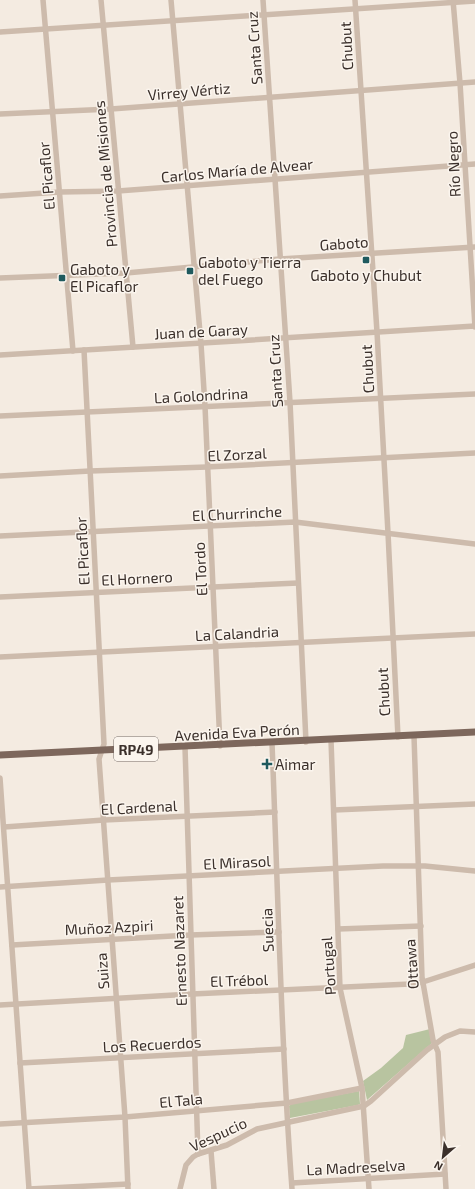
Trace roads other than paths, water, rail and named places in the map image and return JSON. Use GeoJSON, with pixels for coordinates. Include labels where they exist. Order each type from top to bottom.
{"type":"FeatureCollection","features":[{"type":"Feature","properties":{"kind":"main road","name":"Avenida Eva Perón"},"geometry":{"type":"LineString","coordinates":[[0,755],[306,742],[475,732]]}},
{"type":"Feature","properties":{"kind":"street","name":"El Picaflor"},"geometry":{"type":"LineString","coordinates":[[43,0],[73,351]]}},
{"type":"Feature","properties":{"kind":"street","name":"Provincia de Misiones"},"geometry":{"type":"LineString","coordinates":[[101,0],[133,346]]}},
{"type":"Feature","properties":{"kind":"street","name":"El Tordo"},"geometry":{"type":"LineString","coordinates":[[171,0],[201,344],[214,586],[220,746]]}},
{"type":"Feature","properties":{"kind":"street","name":"Santa Cruz"},"geometry":{"type":"LineString","coordinates":[[262,0],[270,97],[290,402],[306,742]]}},
{"type":"Feature","properties":{"kind":"street","name":"Chubut"},"geometry":{"type":"LineString","coordinates":[[355,0],[381,398],[398,736]]}},
{"type":"Feature","properties":{"kind":"street"},"geometry":{"type":"LineString","coordinates":[[0,32],[356,9],[454,1],[475,1]]}},
{"type":"Feature","properties":{"kind":"street","name":"Río Negro"},"geometry":{"type":"LineString","coordinates":[[454,1],[472,247],[475,326]]}},
{"type":"Feature","properties":{"kind":"street","name":"Virrey Vértiz"},"geometry":{"type":"LineString","coordinates":[[0,114],[111,109],[475,82]]}},
{"type":"Feature","properties":{"kind":"street","name":"Carlos María de Alvear"},"geometry":{"type":"LineString","coordinates":[[0,196],[60,192],[118,191],[475,164]]}},
{"type":"Feature","properties":{"kind":"street","name":"Gaboto"},"geometry":{"type":"LineString","coordinates":[[0,278],[126,273],[280,259],[472,247]]}},
{"type":"Feature","properties":{"kind":"street","name":"Juan de Garay"},"geometry":{"type":"LineString","coordinates":[[0,355],[133,346],[286,339],[475,326]]}},
{"type":"Feature","properties":{"kind":"street","name":"El Picaflor"},"geometry":{"type":"LineString","coordinates":[[84,350],[104,744],[102,751]]}},
{"type":"Feature","properties":{"kind":"street","name":"La Golondrina"},"geometry":{"type":"LineString","coordinates":[[0,416],[475,394]]}},
{"type":"Feature","properties":{"kind":"street","name":"El Zorzal"},"geometry":{"type":"LineString","coordinates":[[0,476],[475,454]]}},
{"type":"Feature","properties":{"kind":"street","name":"El Churrinche"},"geometry":{"type":"LineString","coordinates":[[0,536],[295,522],[475,544]]}},
{"type":"Feature","properties":{"kind":"street","name":"El Hornero"},"geometry":{"type":"LineString","coordinates":[[0,596],[298,583]]}},
{"type":"Feature","properties":{"kind":"street","name":"La Calandria"},"geometry":{"type":"LineString","coordinates":[[0,657],[475,634]]}},
{"type":"Feature","properties":{"kind":"street","name":"Ottawa"},"geometry":{"type":"LineString","coordinates":[[414,736],[423,982],[434,1044],[438,1052],[446,1189]]}},
{"type":"Feature","properties":{"kind":"street","name":"Portugal"},"geometry":{"type":"LineString","coordinates":[[331,740],[340,988],[362,1088],[370,1189]]}},
{"type":"Feature","properties":{"kind":"street","name":"Suecia"},"geometry":{"type":"LineString","coordinates":[[272,743],[286,1103],[292,1186]]}},
{"type":"Feature","properties":{"kind":"street","name":"Ernesto Nazaret"},"geometry":{"type":"LineString","coordinates":[[185,747],[198,1154]]}},
{"type":"Feature","properties":{"kind":"street","name":"Suiza"},"geometry":{"type":"LineString","coordinates":[[102,751],[99,760],[128,1186]]}},
{"type":"Feature","properties":{"kind":"street"},"geometry":{"type":"LineString","coordinates":[[0,778],[29,1189],[128,1186]]}},
{"type":"Feature","properties":{"kind":"street"},"geometry":{"type":"LineString","coordinates":[[334,810],[475,804]]}},
{"type":"Feature","properties":{"kind":"street","name":"El Cardenal"},"geometry":{"type":"LineString","coordinates":[[4,827],[104,820],[275,812]]}},
{"type":"Feature","properties":{"kind":"street","name":"El Mirasol"},"geometry":{"type":"LineString","coordinates":[[0,887],[108,880],[418,866],[475,871]]}},
{"type":"Feature","properties":{"kind":"street"},"geometry":{"type":"LineString","coordinates":[[338,929],[421,926]]}},
{"type":"Feature","properties":{"kind":"street","name":"Muñoz Azpiri"},"geometry":{"type":"LineString","coordinates":[[12,946],[112,939],[279,932]]}},
{"type":"Feature","properties":{"kind":"street","name":"El Trébol"},"geometry":{"type":"LineString","coordinates":[[0,1005],[192,994],[388,986],[423,982],[475,964]]}},
{"type":"Feature","properties":{"kind":"street"},"geometry":{"type":"LineString","coordinates":[[287,1122],[364,1106],[434,1044],[456,1032],[475,1032]]}},
{"type":"Feature","properties":{"kind":"street","name":"Los Recuerdos"},"geometry":{"type":"LineString","coordinates":[[20,1064],[120,1057],[284,1049]]}},
{"type":"Feature","properties":{"kind":"street","name":"El Tala"},"geometry":{"type":"LineString","coordinates":[[0,1124],[124,1117],[286,1103],[362,1088]]}},
{"type":"Feature","properties":{"kind":"street","name":"Vespucio"},"geometry":{"type":"LineString","coordinates":[[180,1189],[186,1165],[193,1157],[227,1145],[253,1130],[287,1122]]}},
{"type":"Feature","properties":{"kind":"street"},"geometry":{"type":"LineString","coordinates":[[211,1151],[214,1189]]}},
{"type":"Feature","properties":{"kind":"street","name":"La Madreselva"},"geometry":{"type":"LineString","coordinates":[[292,1186],[445,1174]]}},
{"type":"Feature","properties":{"kind":"place","name":"Gaboto y Chubut"},"geometry":{"type":"Point","coordinates":[366,260]}},
{"type":"Feature","properties":{"kind":"place","name":"Gaboto y Tierra del Fuego"},"geometry":{"type":"Point","coordinates":[190,271]}},
{"type":"Feature","properties":{"kind":"place","name":"Gaboto y El Picaflor"},"geometry":{"type":"Point","coordinates":[62,278]}},
{"type":"Feature","properties":{"kind":"place","name":"Aimar"},"geometry":{"type":"Point","coordinates":[267,764]}}]}
